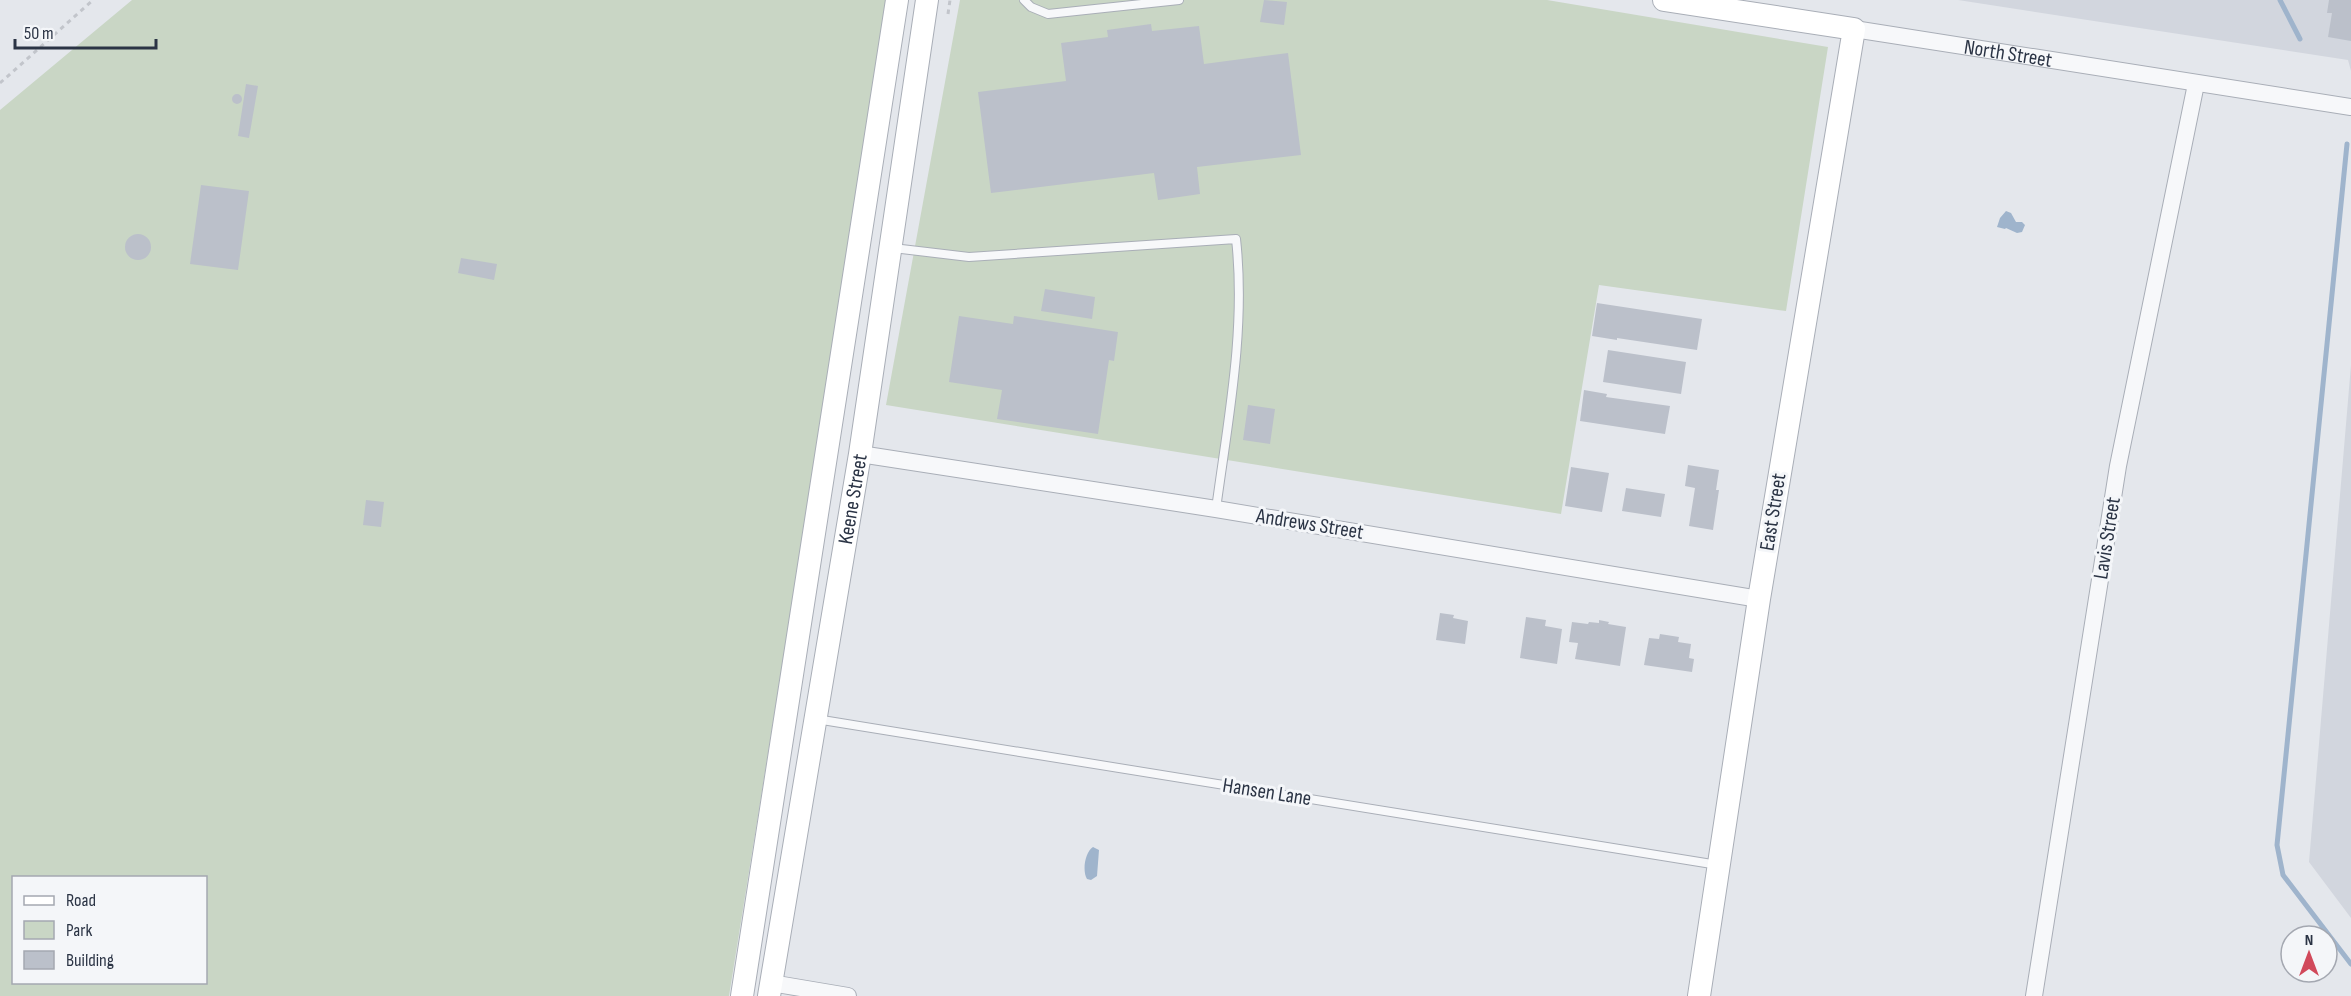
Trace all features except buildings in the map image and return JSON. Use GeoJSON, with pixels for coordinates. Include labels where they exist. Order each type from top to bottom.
{"type":"FeatureCollection","features":[{"type":"Feature","properties":{"kind":"street","name":"Keene Street"},"geometry":{"type":"LineString","coordinates":[[744,987],[897,0]]}},
{"type":"Feature","properties":{"kind":"street","name":"Keene Street"},"geometry":{"type":"LineString","coordinates":[[770,990],[860,454],[927,0]]}},
{"type":"Feature","properties":{"kind":"street","name":"North Street"},"geometry":{"type":"LineString","coordinates":[[1664,0],[2351,107]]}},
{"type":"Feature","properties":{"kind":"street","name":"East Street"},"geometry":{"type":"LineString","coordinates":[[1699,996],[1759,599],[1854,29]]}},
{"type":"Feature","properties":{"kind":"street","name":"Lavis Street"},"geometry":{"type":"LineString","coordinates":[[2034,996],[2118,466],[2196,84]]}},
{"type":"Feature","properties":{"kind":"street"},"geometry":{"type":"LineString","coordinates":[[827,450],[860,454]]}},
{"type":"Feature","properties":{"kind":"street","name":"Andrews Street"},"geometry":{"type":"LineString","coordinates":[[860,454],[1216,509],[1759,599]]}},
{"type":"Feature","properties":{"kind":"street"},"geometry":{"type":"LineString","coordinates":[[744,987],[848,996]]}},
{"type":"Feature","properties":{"kind":"lane"},"geometry":{"type":"LineString","coordinates":[[1024,0],[1030,7],[1048,14],[1061,14],[1179,0]]}},
{"type":"Feature","properties":{"kind":"lane"},"geometry":{"type":"LineString","coordinates":[[892,248],[969,256],[1236,239],[1240,269],[1236,360],[1216,509]]}},
{"type":"Feature","properties":{"kind":"lane","name":"Hansen Lane"},"geometry":{"type":"LineString","coordinates":[[815,719],[1718,865]]}},
{"type":"Feature","properties":{"kind":"path"},"geometry":{"type":"LineString","coordinates":[[0,83],[93,0]]}},
{"type":"Feature","properties":{"kind":"shaded area"},"geometry":{"type":"Polygon","coordinates":[[[1958,0],[2351,0],[2351,71],[2348,60],[1958,0]]]}},
{"type":"Feature","properties":{"kind":"shaded area"},"geometry":{"type":"Polygon","coordinates":[[[2351,365],[2351,918],[2309,862],[2351,365]]]}},
{"type":"Feature","properties":{"kind":"green space"},"geometry":{"type":"Polygon","coordinates":[[[132,0],[889,0],[729,996],[0,996],[0,110],[132,0]]]}},
{"type":"Feature","properties":{"kind":"green space"},"geometry":{"type":"Polygon","coordinates":[[[960,0],[1547,0],[1828,47],[1786,311],[1599,285],[1561,514],[886,405],[960,0]]]}},
{"type":"Feature","properties":{"kind":"water"},"geometry":{"type":"Polygon","coordinates":[[[2006,211],[2011,213],[2016,222],[2022,222],[2025,225],[2022,232],[2017,233],[1997,227],[2006,211]]]}},
{"type":"Feature","properties":{"kind":"water"},"geometry":{"type":"Polygon","coordinates":[[[1093,847],[1099,850],[1097,876],[1091,880],[1085,876],[1085,867],[1086,857],[1093,847]]]}},
{"type":"Feature","properties":{"kind":"waterway"},"geometry":{"type":"LineString","coordinates":[[2280,0],[2300,39]]}},
{"type":"Feature","properties":{"kind":"waterway"},"geometry":{"type":"LineString","coordinates":[[2347,144],[2277,845],[2283,875],[2351,964]]}}]}
